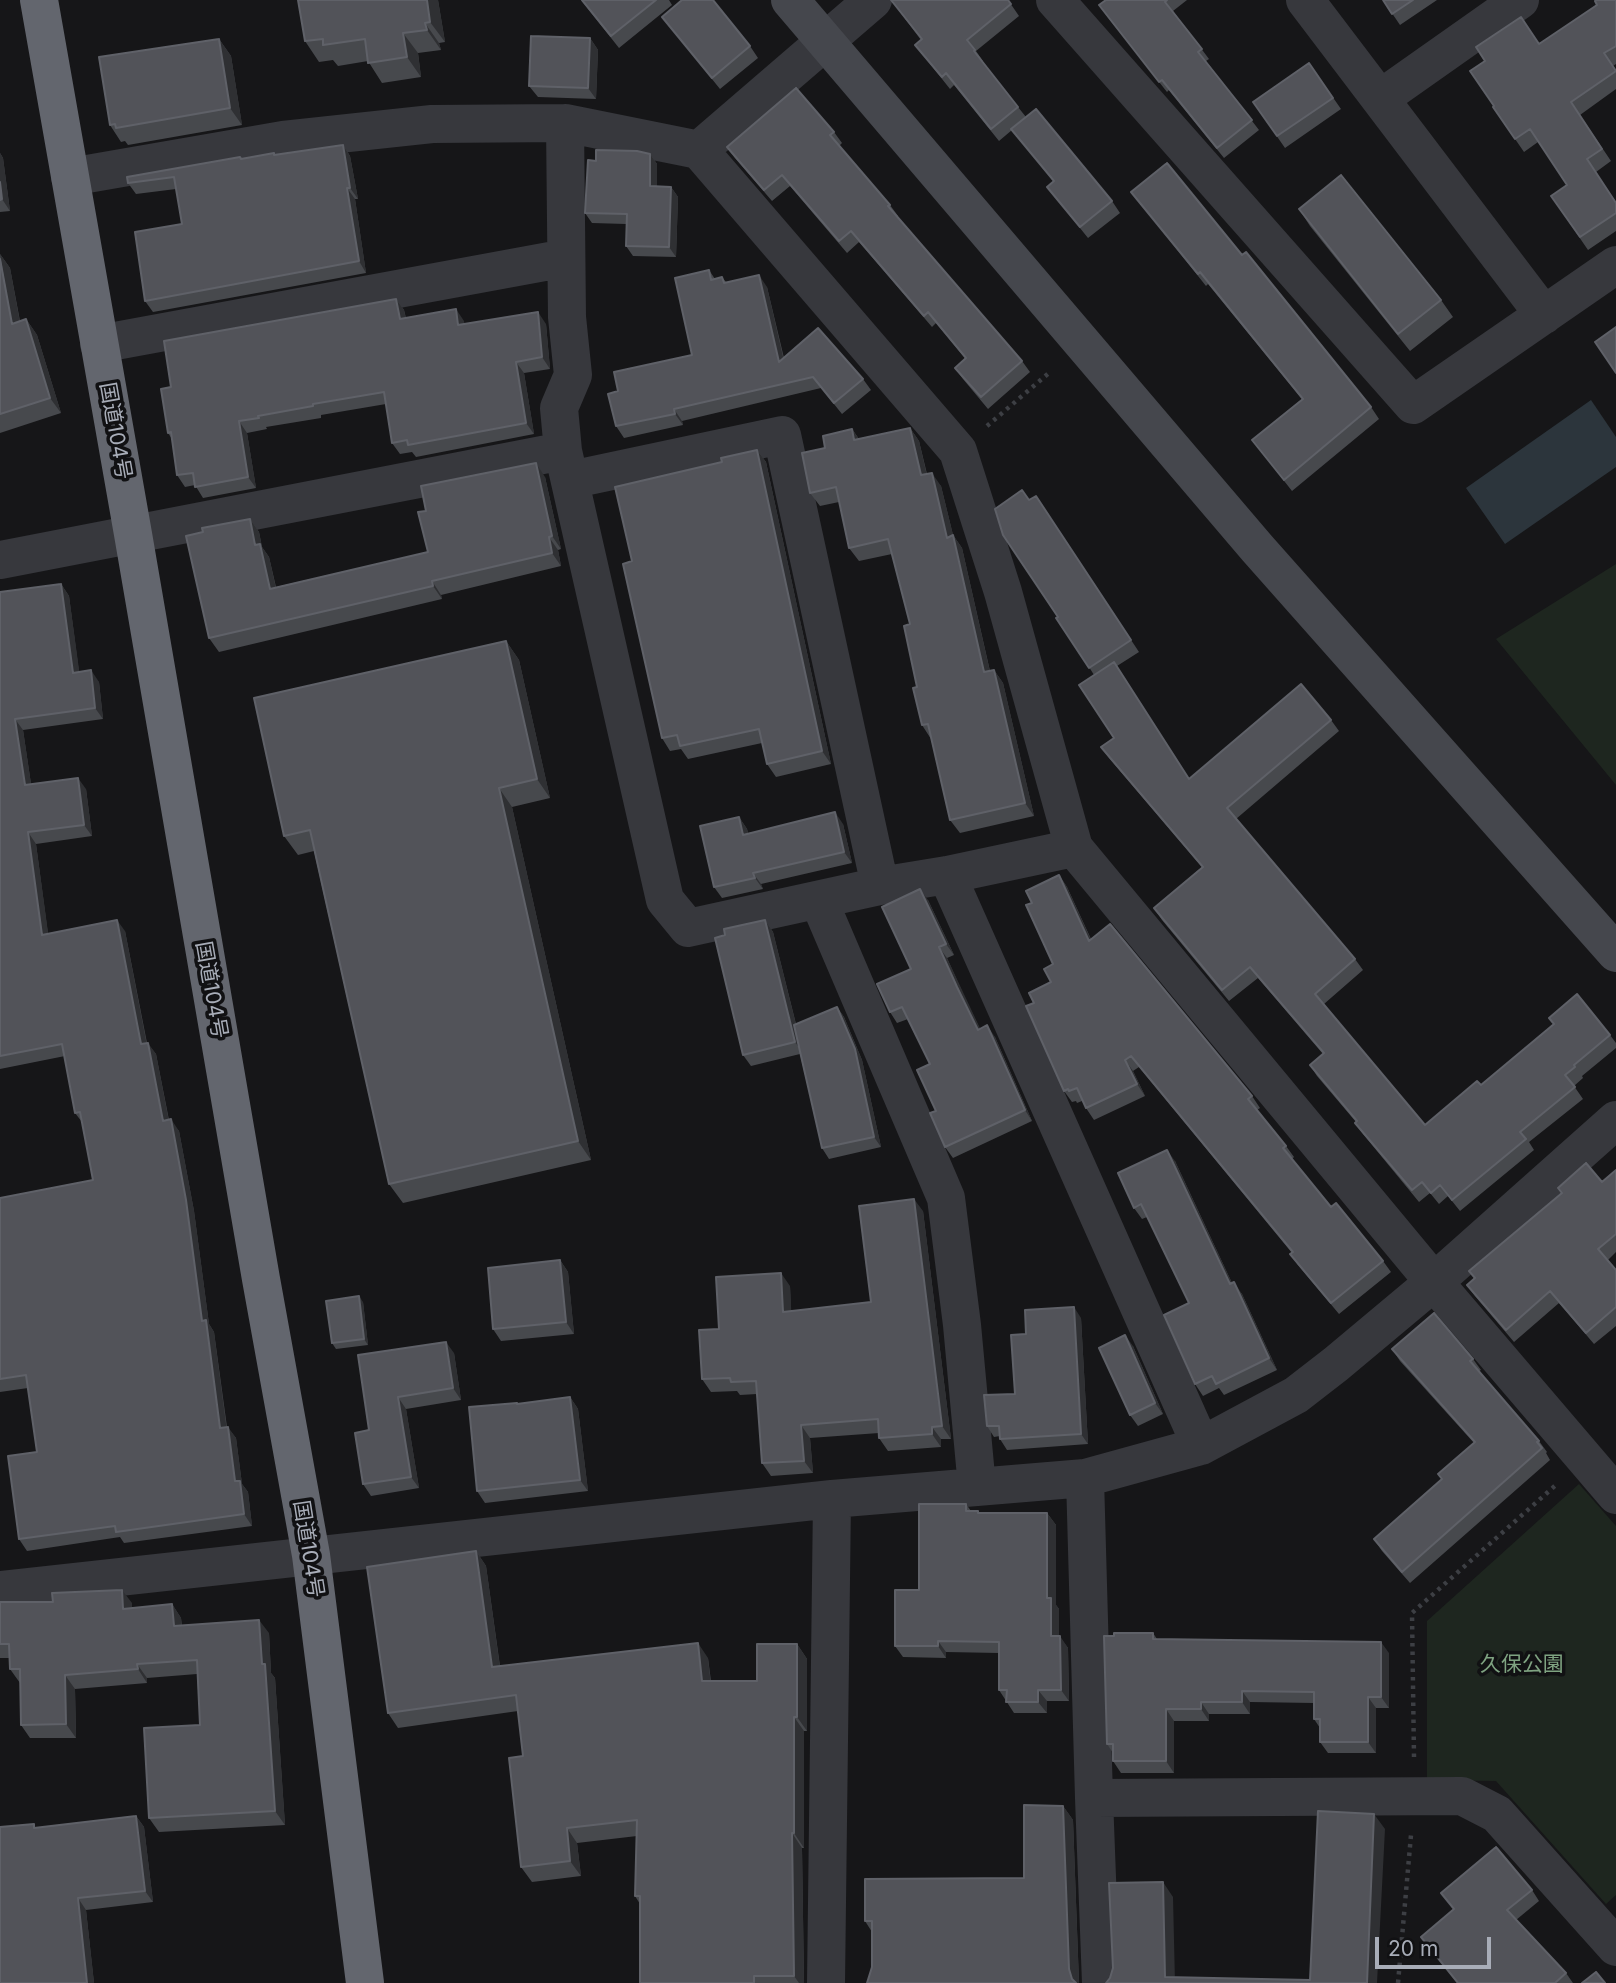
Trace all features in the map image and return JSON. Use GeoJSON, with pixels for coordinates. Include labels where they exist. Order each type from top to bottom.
{"type":"FeatureCollection","features":[{"type":"Feature","properties":{"kind":"highway","name":"国道104号"},"geometry":{"type":"LineString","coordinates":[[39,0],[311,1555],[365,1983]]}},
{"type":"Feature","properties":{"kind":"street"},"geometry":{"type":"LineString","coordinates":[[790,0],[1258,548],[1616,953]]}},
{"type":"Feature","properties":{"kind":"street"},"geometry":{"type":"LineString","coordinates":[[699,150],[873,0]]}},
{"type":"Feature","properties":{"kind":"street"},"geometry":{"type":"LineString","coordinates":[[1055,0],[1413,405],[1616,265]]}},
{"type":"Feature","properties":{"kind":"street"},"geometry":{"type":"LineString","coordinates":[[1305,0],[1544,315]]}},
{"type":"Feature","properties":{"kind":"street"},"geometry":{"type":"LineString","coordinates":[[1381,98],[1520,0]]}},
{"type":"Feature","properties":{"kind":"street"},"geometry":{"type":"LineString","coordinates":[[565,123],[566,317],[573,375],[559,408],[567,465],[665,900],[688,928],[880,886],[1074,848]]}},
{"type":"Feature","properties":{"kind":"street"},"geometry":{"type":"LineString","coordinates":[[70,177],[283,140],[432,124],[565,123],[699,150],[957,451],[1003,592],[1074,848],[1434,1282],[1616,1495]]}},
{"type":"Feature","properties":{"kind":"street"},"geometry":{"type":"LineString","coordinates":[[99,344],[566,258]]}},
{"type":"Feature","properties":{"kind":"street"},"geometry":{"type":"LineString","coordinates":[[0,560],[133,534],[567,465],[782,435],[880,886]]}},
{"type":"Feature","properties":{"kind":"street"},"geometry":{"type":"LineString","coordinates":[[947,875],[1201,1446]]}},
{"type":"Feature","properties":{"kind":"street"},"geometry":{"type":"LineString","coordinates":[[820,901],[946,1198],[962,1325],[977,1487]]}},
{"type":"Feature","properties":{"kind":"street"},"geometry":{"type":"LineString","coordinates":[[0,1590],[832,1499],[1085,1478],[1201,1446],[1296,1395],[1336,1364],[1434,1282],[1616,1120]]}},
{"type":"Feature","properties":{"kind":"street"},"geometry":{"type":"LineString","coordinates":[[1085,1478],[1101,1983]]}},
{"type":"Feature","properties":{"kind":"street"},"geometry":{"type":"LineString","coordinates":[[826,1983],[832,1499]]}},
{"type":"Feature","properties":{"kind":"street"},"geometry":{"type":"LineString","coordinates":[[1094,1798],[1462,1796],[1497,1814],[1616,1947]]}},
{"type":"Feature","properties":{"kind":"path"},"geometry":{"type":"LineString","coordinates":[[957,451],[1050,372]]}},
{"type":"Feature","properties":{"kind":"path"},"geometry":{"type":"LineString","coordinates":[[1398,1983],[1414,1797],[1412,1613],[1585,1459]]}},
{"type":"Feature","properties":{"kind":"green space"},"geometry":{"type":"Polygon","coordinates":[[[1616,564],[1616,785],[1496,639],[1616,564]]]}},
{"type":"Feature","properties":{"kind":"green space","name":"久保公園"},"geometry":{"type":"Polygon","coordinates":[[[1579,1484],[1616,1526],[1616,1895],[1606,1904],[1496,1781],[1427,1780],[1427,1621],[1579,1484]]]}},
{"type":"Feature","properties":{"kind":"shaded area"},"geometry":{"type":"Polygon","coordinates":[[[1591,400],[1616,437],[1616,467],[1505,544],[1466,488],[1591,400]]]}},
{"type":"Feature","properties":{"kind":"building"},"geometry":{"type":"Polygon","coordinates":[[[298,0],[427,0],[430,22],[425,23],[427,30],[403,33],[407,57],[368,63],[365,39],[323,45],[323,39],[305,41],[298,0]]]}},
{"type":"Feature","properties":{"kind":"building"},"geometry":{"type":"Polygon","coordinates":[[[582,0],[656,0],[611,36],[582,0]]]}},
{"type":"Feature","properties":{"kind":"building"},"geometry":{"type":"Polygon","coordinates":[[[682,0],[713,0],[750,46],[712,78],[662,17],[682,0]]]}},
{"type":"Feature","properties":{"kind":"building"},"geometry":{"type":"Polygon","coordinates":[[[891,0],[1008,0],[1011,4],[967,40],[1018,107],[991,129],[946,73],[942,77],[915,45],[922,39],[891,0]]]}},
{"type":"Feature","properties":{"kind":"building"},"geometry":{"type":"Polygon","coordinates":[[[1106,0],[1167,0],[1165,2],[1202,49],[1198,52],[1252,120],[1217,148],[1162,80],[1159,82],[1099,5],[1106,0]]]}},
{"type":"Feature","properties":{"kind":"building"},"geometry":{"type":"Polygon","coordinates":[[[1383,0],[1413,0],[1392,14],[1383,0]]]}},
{"type":"Feature","properties":{"kind":"building"},"geometry":{"type":"Polygon","coordinates":[[[1596,0],[1616,0],[1616,46],[1604,53],[1616,71],[1571,102],[1602,149],[1587,159],[1616,203],[1616,213],[1580,237],[1551,196],[1567,185],[1530,129],[1515,139],[1470,71],[1485,61],[1476,47],[1521,17],[1539,44],[1597,5],[1596,0]]]}},
{"type":"Feature","properties":{"kind":"building"},"geometry":{"type":"Polygon","coordinates":[[[531,36],[590,38],[588,88],[529,86],[531,36]]]}},
{"type":"Feature","properties":{"kind":"building"},"geometry":{"type":"Polygon","coordinates":[[[219,39],[230,108],[116,128],[115,124],[110,125],[99,57],[219,39]]]}},
{"type":"Feature","properties":{"kind":"building"},"geometry":{"type":"Polygon","coordinates":[[[1309,63],[1333,98],[1277,136],[1253,102],[1309,63]]]}},
{"type":"Feature","properties":{"kind":"building"},"geometry":{"type":"Polygon","coordinates":[[[796,88],[834,132],[830,135],[890,205],[888,206],[1022,361],[981,397],[955,368],[966,358],[928,312],[924,316],[851,231],[839,241],[782,175],[764,190],[727,147],[796,88]]]}},
{"type":"Feature","properties":{"kind":"building"},"geometry":{"type":"Polygon","coordinates":[[[1036,109],[1112,201],[1080,227],[1047,187],[1054,181],[1011,129],[1036,109]]]}},
{"type":"Feature","properties":{"kind":"building"},"geometry":{"type":"Polygon","coordinates":[[[343,145],[359,261],[145,301],[135,232],[182,224],[174,177],[128,183],[127,177],[240,157],[241,159],[343,145]]]}},
{"type":"Feature","properties":{"kind":"building"},"geometry":{"type":"Polygon","coordinates":[[[596,150],[650,154],[650,186],[671,187],[669,247],[626,246],[627,214],[585,213],[588,160],[596,161],[596,150]]]}},
{"type":"Feature","properties":{"kind":"building"},"geometry":{"type":"Polygon","coordinates":[[[1167,163],[1242,255],[1246,252],[1371,407],[1284,480],[1252,440],[1303,399],[1131,192],[1167,163]]]}},
{"type":"Feature","properties":{"kind":"building"},"geometry":{"type":"Polygon","coordinates":[[[1341,175],[1441,300],[1398,334],[1299,209],[1341,175]]]}},
{"type":"Feature","properties":{"kind":"building"},"geometry":{"type":"Polygon","coordinates":[[[0,259],[12,324],[26,319],[50,398],[0,414],[0,259]]]}},
{"type":"Feature","properties":{"kind":"building"},"geometry":{"type":"Polygon","coordinates":[[[709,270],[711,280],[722,277],[724,283],[759,275],[779,362],[818,328],[863,379],[834,403],[813,377],[674,409],[675,414],[616,426],[608,394],[618,391],[614,372],[692,355],[675,278],[709,270]]]}},
{"type":"Feature","properties":{"kind":"building"},"geometry":{"type":"Polygon","coordinates":[[[396,299],[400,319],[456,309],[458,325],[538,312],[542,357],[516,362],[526,423],[408,445],[407,440],[392,443],[384,392],[313,404],[239,421],[248,477],[195,487],[193,473],[177,475],[161,389],[171,387],[164,341],[396,299]]]}},
{"type":"Feature","properties":{"kind":"building"},"geometry":{"type":"Polygon","coordinates":[[[1616,327],[1616,373],[1595,342],[1616,327]]]}},
{"type":"Feature","properties":{"kind":"building"},"geometry":{"type":"Polygon","coordinates":[[[910,428],[921,475],[932,473],[947,538],[953,535],[984,672],[994,670],[1025,803],[950,820],[928,724],[922,725],[913,688],[917,687],[904,626],[910,624],[888,539],[849,548],[836,487],[810,493],[802,453],[825,448],[823,436],[852,429],[854,440],[910,428]]]}},
{"type":"Feature","properties":{"kind":"building"},"geometry":{"type":"Polygon","coordinates":[[[757,450],[822,751],[767,764],[759,729],[680,746],[677,735],[662,738],[623,564],[632,561],[615,487],[722,462],[721,458],[757,450]]]}},
{"type":"Feature","properties":{"kind":"building"},"geometry":{"type":"Polygon","coordinates":[[[536,463],[552,536],[549,537],[552,553],[432,581],[433,586],[209,638],[186,536],[203,532],[202,528],[250,519],[255,545],[260,544],[270,589],[428,552],[418,512],[426,511],[421,486],[536,463]]]}},
{"type":"Feature","properties":{"kind":"building"},"geometry":{"type":"Polygon","coordinates":[[[1022,490],[1029,500],[1036,496],[1131,640],[1089,668],[1003,535],[995,509],[1022,490]]]}},
{"type":"Feature","properties":{"kind":"building"},"geometry":{"type":"Polygon","coordinates":[[[61,584],[73,673],[91,670],[95,708],[15,719],[25,785],[78,778],[84,825],[28,832],[42,935],[117,920],[141,1044],[148,1043],[163,1121],[171,1119],[186,1200],[202,1321],[206,1320],[220,1428],[228,1427],[235,1481],[240,1481],[244,1514],[116,1532],[115,1526],[19,1539],[8,1456],[37,1452],[26,1375],[0,1379],[0,1198],[93,1180],[80,1112],[75,1113],[62,1044],[0,1056],[0,592],[61,584]]]}},
{"type":"Feature","properties":{"kind":"building"},"geometry":{"type":"Polygon","coordinates":[[[506,641],[537,779],[499,788],[578,1141],[389,1184],[310,830],[284,836],[254,698],[506,641]]]}},
{"type":"Feature","properties":{"kind":"building"},"geometry":{"type":"Polygon","coordinates":[[[1114,662],[1189,779],[1301,684],[1331,720],[1227,808],[1355,959],[1315,994],[1425,1125],[1477,1081],[1481,1085],[1554,1024],[1549,1018],[1577,994],[1610,1035],[1565,1075],[1575,1087],[1520,1132],[1526,1139],[1452,1200],[1440,1185],[1431,1193],[1422,1182],[1412,1190],[1310,1065],[1324,1053],[1250,967],[1222,990],[1154,908],[1203,867],[1101,747],[1114,738],[1079,685],[1114,662]]]}},
{"type":"Feature","properties":{"kind":"building"},"geometry":{"type":"Polygon","coordinates":[[[835,812],[844,852],[753,873],[755,878],[714,887],[700,826],[739,817],[743,835],[835,812]]]}},
{"type":"Feature","properties":{"kind":"building"},"geometry":{"type":"Polygon","coordinates":[[[1059,875],[1089,941],[1110,924],[1252,1096],[1248,1099],[1286,1146],[1283,1148],[1331,1207],[1336,1203],[1383,1261],[1331,1303],[1290,1254],[1293,1252],[1131,1056],[1125,1060],[1137,1084],[1086,1108],[1077,1088],[1064,1091],[1026,1006],[1034,1003],[1029,993],[1051,982],[1044,969],[1053,964],[1026,905],[1032,903],[1026,891],[1059,875]]]}},
{"type":"Feature","properties":{"kind":"building"},"geometry":{"type":"Polygon","coordinates":[[[920,889],[946,944],[939,947],[957,987],[978,1030],[987,1025],[1025,1110],[945,1147],[930,1113],[936,1111],[917,1070],[930,1064],[902,1007],[890,1012],[877,984],[911,969],[882,907],[920,889]]]}},
{"type":"Feature","properties":{"kind":"building"},"geometry":{"type":"Polygon","coordinates":[[[765,920],[795,1042],[743,1055],[715,938],[725,935],[724,929],[765,920]]]}},
{"type":"Feature","properties":{"kind":"building"},"geometry":{"type":"Polygon","coordinates":[[[837,1007],[855,1049],[874,1137],[822,1148],[794,1025],[837,1007]]]}},
{"type":"Feature","properties":{"kind":"building"},"geometry":{"type":"Polygon","coordinates":[[[1167,1150],[1230,1284],[1234,1282],[1269,1358],[1216,1384],[1212,1376],[1195,1384],[1164,1315],[1189,1303],[1141,1204],[1134,1208],[1118,1173],[1167,1150]]]}},
{"type":"Feature","properties":{"kind":"building"},"geometry":{"type":"Polygon","coordinates":[[[1586,1163],[1602,1182],[1616,1170],[1616,1234],[1598,1249],[1616,1270],[1616,1307],[1586,1333],[1550,1291],[1506,1330],[1467,1285],[1475,1278],[1469,1271],[1562,1193],[1558,1188],[1586,1163]]]}},
{"type":"Feature","properties":{"kind":"building"},"geometry":{"type":"Polygon","coordinates":[[[914,1199],[942,1426],[932,1427],[932,1434],[879,1438],[878,1419],[801,1425],[804,1461],[762,1463],[756,1381],[702,1379],[699,1330],[719,1329],[716,1277],[781,1273],[783,1312],[871,1302],[859,1206],[914,1199]]]}},
{"type":"Feature","properties":{"kind":"building"},"geometry":{"type":"Polygon","coordinates":[[[560,1260],[566,1322],[493,1329],[488,1268],[560,1260]]]}},
{"type":"Feature","properties":{"kind":"building"},"geometry":{"type":"Polygon","coordinates":[[[359,1296],[364,1339],[332,1343],[326,1301],[359,1296]]]}},
{"type":"Feature","properties":{"kind":"building"},"geometry":{"type":"Polygon","coordinates":[[[1074,1307],[1081,1434],[1000,1439],[999,1426],[987,1426],[984,1395],[1015,1394],[1011,1335],[1026,1334],[1025,1310],[1074,1307]]]}},
{"type":"Feature","properties":{"kind":"building"},"geometry":{"type":"Polygon","coordinates":[[[1434,1313],[1542,1448],[1402,1572],[1374,1539],[1442,1479],[1438,1474],[1475,1442],[1392,1349],[1434,1313]]]}},
{"type":"Feature","properties":{"kind":"building"},"geometry":{"type":"Polygon","coordinates":[[[1125,1335],[1155,1403],[1130,1415],[1099,1348],[1125,1335]]]}},
{"type":"Feature","properties":{"kind":"building"},"geometry":{"type":"Polygon","coordinates":[[[446,1342],[453,1388],[398,1397],[411,1477],[363,1484],[355,1433],[369,1430],[358,1355],[446,1342]]]}},
{"type":"Feature","properties":{"kind":"building"},"geometry":{"type":"Polygon","coordinates":[[[570,1397],[580,1480],[477,1491],[469,1407],[570,1397]]]}},
{"type":"Feature","properties":{"kind":"building"},"geometry":{"type":"Polygon","coordinates":[[[919,1504],[966,1504],[966,1511],[978,1513],[1047,1513],[1047,1598],[1051,1598],[1051,1636],[1060,1636],[1061,1690],[1038,1690],[1038,1702],[1006,1702],[1007,1690],[999,1690],[999,1642],[938,1641],[938,1646],[895,1646],[895,1590],[919,1590],[919,1504]]]}},
{"type":"Feature","properties":{"kind":"building"},"geometry":{"type":"Polygon","coordinates":[[[476,1551],[492,1667],[698,1643],[702,1681],[757,1681],[757,1644],[797,1644],[792,1833],[794,1976],[754,1976],[754,1983],[640,1983],[640,1896],[635,1896],[637,1820],[567,1828],[570,1861],[521,1867],[509,1758],[523,1756],[516,1695],[388,1713],[367,1567],[476,1551]]]}},
{"type":"Feature","properties":{"kind":"building"},"geometry":{"type":"Polygon","coordinates":[[[122,1590],[123,1609],[172,1604],[174,1626],[259,1620],[262,1664],[265,1664],[275,1811],[149,1818],[144,1728],[200,1725],[197,1660],[137,1664],[138,1669],[65,1675],[66,1724],[21,1725],[20,1669],[10,1669],[9,1644],[0,1644],[0,1602],[53,1602],[52,1593],[122,1590]]]}},
{"type":"Feature","properties":{"kind":"building"},"geometry":{"type":"Polygon","coordinates":[[[1114,1633],[1153,1633],[1153,1639],[1381,1642],[1381,1697],[1368,1697],[1368,1742],[1320,1742],[1320,1719],[1314,1719],[1314,1692],[1242,1691],[1242,1702],[1201,1702],[1201,1709],[1166,1709],[1166,1761],[1113,1761],[1113,1744],[1107,1744],[1104,1636],[1114,1636],[1114,1633]]]}},
{"type":"Feature","properties":{"kind":"building"},"geometry":{"type":"Polygon","coordinates":[[[1024,1805],[1063,1806],[1069,1969],[1076,1983],[867,1983],[872,1967],[872,1921],[865,1921],[865,1879],[1024,1878],[1024,1805]]]}},
{"type":"Feature","properties":{"kind":"building"},"geometry":{"type":"Polygon","coordinates":[[[1318,1811],[1374,1814],[1367,1983],[1106,1983],[1113,1968],[1109,1883],[1163,1882],[1165,1977],[1310,1980],[1318,1811]]]}},
{"type":"Feature","properties":{"kind":"building"},"geometry":{"type":"Polygon","coordinates":[[[136,1816],[145,1891],[78,1898],[87,1983],[0,1983],[0,1827],[34,1824],[34,1828],[136,1816]]]}},
{"type":"Feature","properties":{"kind":"building"},"geometry":{"type":"Polygon","coordinates":[[[1496,1847],[1532,1890],[1507,1910],[1566,1973],[1555,1983],[1458,1983],[1421,1937],[1454,1909],[1441,1893],[1496,1847]]]}},
{"type":"Feature","properties":{"kind":"building"},"geometry":{"type":"Polygon","coordinates":[[[1596,1972],[1605,1983],[1582,1983],[1596,1972]]]}}]}
